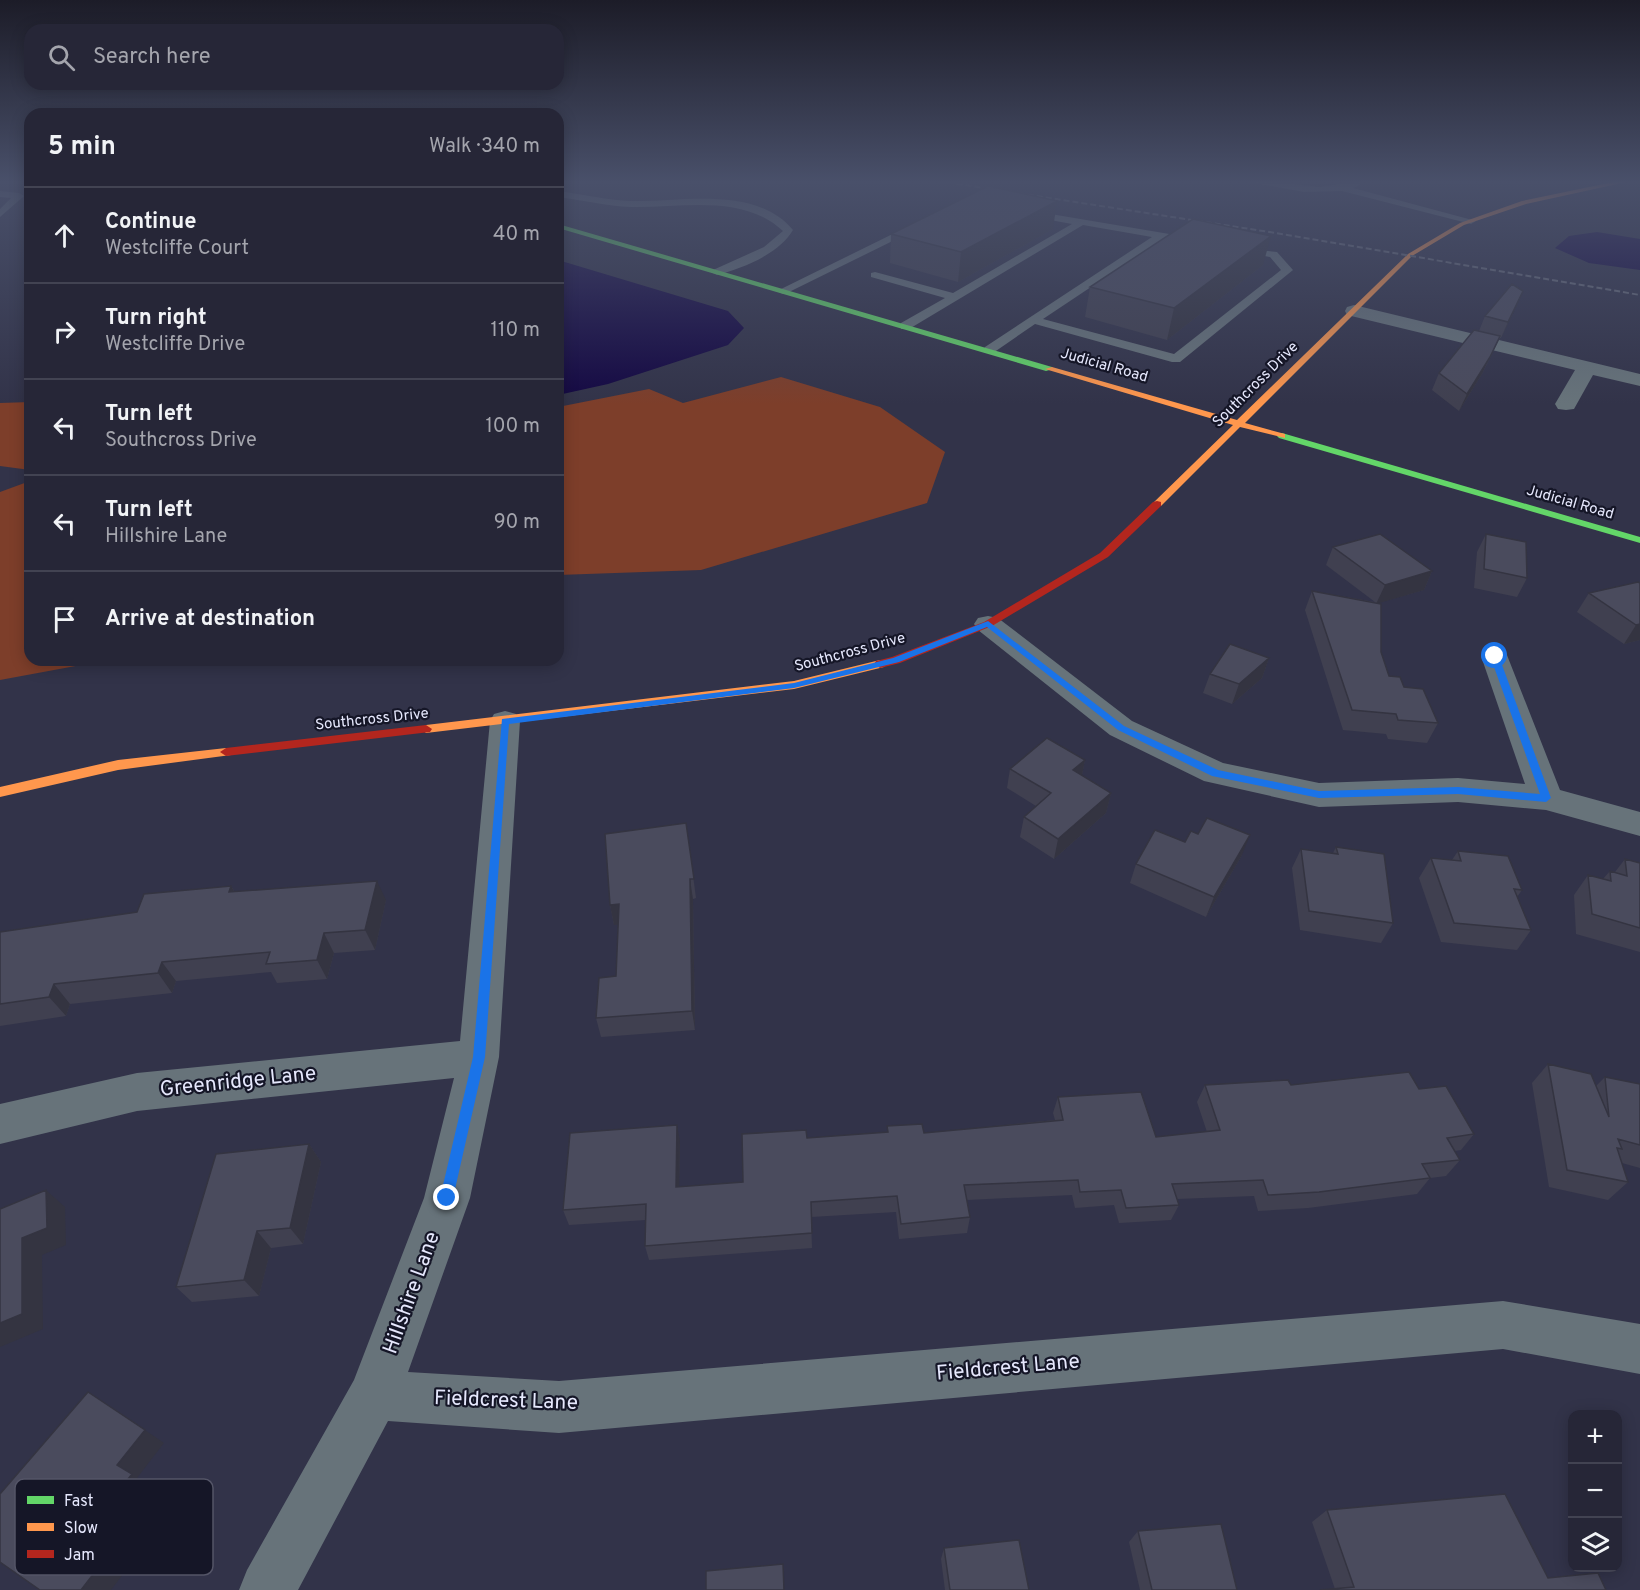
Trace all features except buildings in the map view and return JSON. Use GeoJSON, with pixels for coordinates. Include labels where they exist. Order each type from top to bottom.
{"type":"FeatureCollection","features":[{"type":"Feature","properties":{"kind":"street","name":"Judicial Road"},"geometry":{"type":"LineString","coordinates":[[659,255],[1640,540]]}},
{"type":"Feature","properties":{"kind":"street","name":"Southcross Drive"},"geometry":{"type":"LineString","coordinates":[[0,792],[118,765],[794,686],[896,660],[988,624],[1104,555],[1410,255]]}},
{"type":"Feature","properties":{"kind":"street"},"geometry":{"type":"LineString","coordinates":[[1354,311],[1640,380]]}},
{"type":"Feature","properties":{"kind":"street"},"geometry":{"type":"LineString","coordinates":[[1566,404],[1586,368]]}},
{"type":"Feature","properties":{"kind":"street"},"geometry":{"type":"LineString","coordinates":[[988,624],[1121,728],[1215,773],[1319,795],[1458,790],[1546,798],[1640,824]]}},
{"type":"Feature","properties":{"kind":"street"},"geometry":{"type":"LineString","coordinates":[[1495,656],[1546,798]]}},
{"type":"Feature","properties":{"kind":"street","name":"Hillshire Lane"},"geometry":{"type":"LineString","coordinates":[[267,1590],[374,1395],[447,1198],[479,1057],[505,721]]}},
{"type":"Feature","properties":{"kind":"street","name":"Greenridge Lane"},"geometry":{"type":"LineString","coordinates":[[0,1124],[137,1092],[479,1057]]}},
{"type":"Feature","properties":{"kind":"street","name":"Fieldcrest Lane"},"geometry":{"type":"LineString","coordinates":[[374,1395],[560,1407],[1503,1325],[1640,1349]]}},
{"type":"Feature","properties":{"kind":"lane"},"geometry":{"type":"LineString","coordinates":[[717,272],[754,255]]}},
{"type":"Feature","properties":{"kind":"lane"},"geometry":{"type":"LineString","coordinates":[[783,291],[855,255]]}},
{"type":"Feature","properties":{"kind":"lane"},"geometry":{"type":"LineString","coordinates":[[905,326],[1026,255]]}},
{"type":"Feature","properties":{"kind":"lane"},"geometry":{"type":"LineString","coordinates":[[989,350],[1133,255]]}},
{"type":"Feature","properties":{"kind":"lane"},"geometry":{"type":"LineString","coordinates":[[1033,320],[1176,359],[1287,270],[1274,255]]}},
{"type":"Feature","properties":{"kind":"lane"},"geometry":{"type":"LineString","coordinates":[[875,275],[955,297]]}},
{"type":"Feature","properties":{"kind":"shaded area"},"geometry":{"type":"Polygon","coordinates":[[[1571,255],[1640,255],[1640,270],[1589,263],[1571,255]]]}},
{"type":"Feature","properties":{"kind":"shaded area"},"geometry":{"type":"Polygon","coordinates":[[[564,262],[728,311],[744,328],[728,345],[608,384],[564,394],[564,262]]]}},
{"type":"Feature","properties":{"kind":"shaded area"},"geometry":{"type":"Polygon","coordinates":[[[781,377],[880,407],[945,452],[927,503],[701,570],[564,575],[564,406],[649,389],[683,403],[781,377]]]}},
{"type":"Feature","properties":{"kind":"shaded area"},"geometry":{"type":"Polygon","coordinates":[[[24,402],[24,469],[0,466],[0,403],[24,402]]]}},
{"type":"Feature","properties":{"kind":"shaded area"},"geometry":{"type":"Polygon","coordinates":[[[24,483],[24,666],[76,666],[0,680],[0,492],[24,483]]]}},
{"type":"Feature","properties":{"kind":"railway"},"geometry":{"type":"LineString","coordinates":[[1406,255],[1640,295]]}},
{"type":"Feature","properties":{"kind":"traffic: fast"},"geometry":{"type":"LineString","coordinates":[[658,255],[1049,369]]}},
{"type":"Feature","properties":{"kind":"traffic: fast"},"geometry":{"type":"LineString","coordinates":[[1282,436],[1640,540]]}},
{"type":"Feature","properties":{"kind":"traffic: slow"},"geometry":{"type":"LineString","coordinates":[[1157,504],[1410,255]]}},
{"type":"Feature","properties":{"kind":"traffic: slow"},"geometry":{"type":"LineString","coordinates":[[1049,369],[1282,436]]}},
{"type":"Feature","properties":{"kind":"traffic: slow"},"geometry":{"type":"LineString","coordinates":[[426,729],[794,685],[880,664]]}},
{"type":"Feature","properties":{"kind":"traffic: slow"},"geometry":{"type":"LineString","coordinates":[[0,792],[118,765],[226,752]]}},
{"type":"Feature","properties":{"kind":"traffic: jam"},"geometry":{"type":"LineString","coordinates":[[880,664],[896,660],[988,624],[1104,555],[1157,504]]}},
{"type":"Feature","properties":{"kind":"traffic: jam"},"geometry":{"type":"LineString","coordinates":[[226,752],[426,729]]}},
{"type":"Feature","properties":{"kind":"route"},"geometry":{"type":"LineString","coordinates":[[447,1198],[479,1057],[505,721],[794,686],[896,660],[988,624],[1121,728],[1215,773],[1319,795],[1458,790],[1546,798],[1495,656]]}}]}
